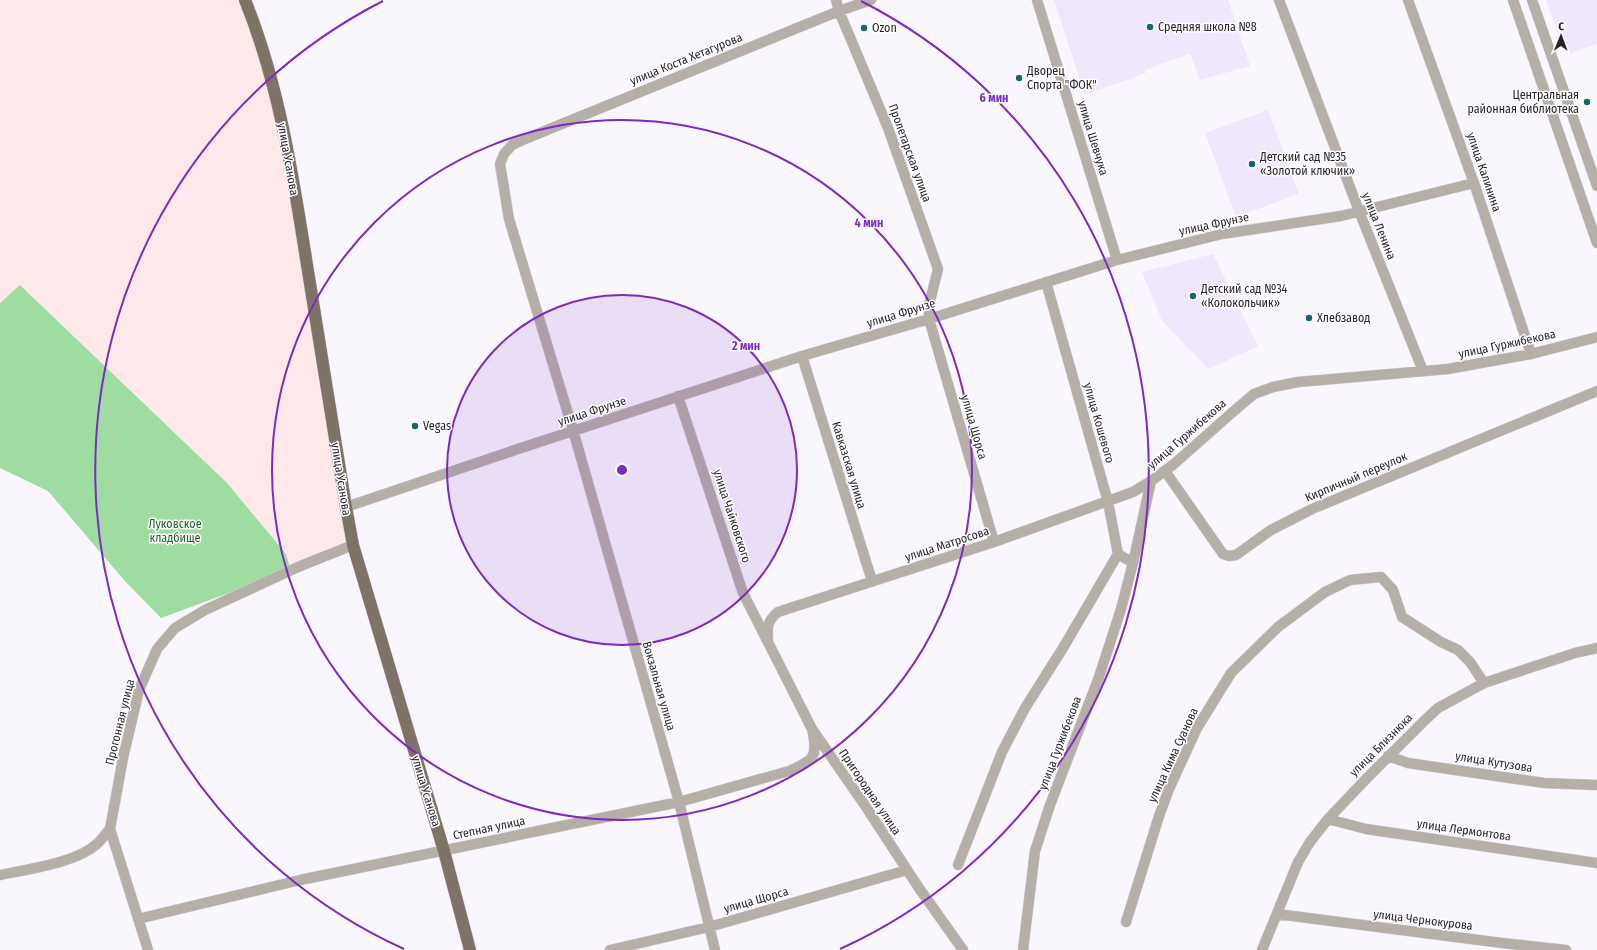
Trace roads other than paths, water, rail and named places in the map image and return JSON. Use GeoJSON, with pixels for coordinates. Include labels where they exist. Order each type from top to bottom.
{"type":"FeatureCollection","features":[{"type":"Feature","properties":{"kind":"main road","name":"улица Усанова"},"geometry":{"type":"LineString","coordinates":[[246,0],[254,21],[280,115],[303,240],[353,544],[444,851],[470,950]]}},
{"type":"Feature","properties":{"kind":"street","name":"Пролетарская улица"},"geometry":{"type":"LineString","coordinates":[[836,0],[889,132],[938,269],[929,305],[928,319]]}},
{"type":"Feature","properties":{"kind":"street","name":"улица Коста Хетагурова"},"geometry":{"type":"LineString","coordinates":[[512,146],[532,136],[839,10],[871,0]]}},
{"type":"Feature","properties":{"kind":"street","name":"улица Шевчука"},"geometry":{"type":"LineString","coordinates":[[1037,0],[1117,260]]}},
{"type":"Feature","properties":{"kind":"street","name":"улица Ленина"},"geometry":{"type":"LineString","coordinates":[[1280,0],[1359,211],[1423,371]]}},
{"type":"Feature","properties":{"kind":"street","name":"улица Калинина"},"geometry":{"type":"LineString","coordinates":[[1408,0],[1474,183],[1531,354]]}},
{"type":"Feature","properties":{"kind":"street"},"geometry":{"type":"LineString","coordinates":[[1513,0],[1597,243]]}},
{"type":"Feature","properties":{"kind":"street"},"geometry":{"type":"LineString","coordinates":[[1532,0],[1597,186]]}},
{"type":"Feature","properties":{"kind":"street","name":"Вокзальная улица"},"geometry":{"type":"LineString","coordinates":[[512,146],[504,154],[500,164],[509,219],[574,430],[679,802],[715,950]]}},
{"type":"Feature","properties":{"kind":"street","name":"улица Фрунзе"},"geometry":{"type":"LineString","coordinates":[[346,507],[574,430],[802,356],[928,319],[1117,260],[1222,234],[1341,216],[1474,183]]}},
{"type":"Feature","properties":{"kind":"street","name":"улица Кошевого"},"geometry":{"type":"LineString","coordinates":[[1046,282],[1108,502],[1118,554]]}},
{"type":"Feature","properties":{"kind":"street","name":"улица Щорса"},"geometry":{"type":"LineString","coordinates":[[928,319],[994,542]]}},
{"type":"Feature","properties":{"kind":"street","name":"улица Гуржибекова"},"geometry":{"type":"LineString","coordinates":[[1023,950],[1036,851],[1050,804],[1099,677],[1133,563],[1151,481],[1165,471],[1254,394],[1273,387],[1298,382],[1448,369],[1531,354],[1597,337]]}},
{"type":"Feature","properties":{"kind":"street","name":"Кавказская улица"},"geometry":{"type":"LineString","coordinates":[[802,356],[872,582]]}},
{"type":"Feature","properties":{"kind":"street","name":"Кирпичный переулок"},"geometry":{"type":"LineString","coordinates":[[1165,471],[1223,554],[1229,556],[1236,555],[1271,530],[1312,509],[1597,391]]}},
{"type":"Feature","properties":{"kind":"street","name":"улица Чайковского"},"geometry":{"type":"LineString","coordinates":[[678,396],[743,593],[768,641]]}},
{"type":"Feature","properties":{"kind":"street","name":"улица Матросова"},"geometry":{"type":"LineString","coordinates":[[768,641],[767,628],[771,618],[778,612],[994,542],[1108,502],[1132,492],[1151,481]]}},
{"type":"Feature","properties":{"kind":"street","name":"Прогонная улица"},"geometry":{"type":"LineString","coordinates":[[148,950],[110,829],[123,758],[139,690],[157,648],[176,628],[205,610],[298,567],[353,544]]}},
{"type":"Feature","properties":{"kind":"street"},"geometry":{"type":"LineString","coordinates":[[958,865],[1002,752],[1025,708],[1063,648],[1118,554],[1133,563]]}},
{"type":"Feature","properties":{"kind":"street","name":"улица Кима Суанова"},"geometry":{"type":"LineString","coordinates":[[1126,922],[1159,816],[1198,728],[1231,673],[1278,626],[1326,592],[1350,580],[1381,578],[1392,590],[1402,617],[1442,642],[1458,650],[1470,662],[1484,683]]}},
{"type":"Feature","properties":{"kind":"street","name":"Пригородная улица"},"geometry":{"type":"LineString","coordinates":[[768,641],[812,729],[963,950]]}},
{"type":"Feature","properties":{"kind":"street","name":"улица Близнюка"},"geometry":{"type":"LineString","coordinates":[[1262,950],[1298,862],[1310,842],[1328,819],[1388,756],[1438,708],[1484,683],[1575,652],[1597,648]]}},
{"type":"Feature","properties":{"kind":"street","name":"Степная улица"},"geometry":{"type":"LineString","coordinates":[[138,919],[300,880],[679,802],[805,764],[813,757],[815,746],[812,729]]}},
{"type":"Feature","properties":{"kind":"street","name":"улица Кутузова"},"geometry":{"type":"LineString","coordinates":[[1388,756],[1408,763],[1544,783],[1597,785]]}},
{"type":"Feature","properties":{"kind":"street","name":"улица Лермонтова"},"geometry":{"type":"LineString","coordinates":[[1328,819],[1366,829],[1597,863]]}},
{"type":"Feature","properties":{"kind":"street"},"geometry":{"type":"LineString","coordinates":[[0,875],[61,861],[80,855],[98,844],[110,829]]}},
{"type":"Feature","properties":{"kind":"street","name":"улица Щорса"},"geometry":{"type":"LineString","coordinates":[[610,950],[710,927],[907,870]]}},
{"type":"Feature","properties":{"kind":"street","name":"улица Чернокурова"},"geometry":{"type":"LineString","coordinates":[[1277,914],[1566,950]]}},
{"type":"Feature","properties":{"kind":"place","name":"Средняя школа №8"},"geometry":{"type":"Point","coordinates":[1150,27]}},
{"type":"Feature","properties":{"kind":"place","name":"Ozon"},"geometry":{"type":"Point","coordinates":[864,28]}},
{"type":"Feature","properties":{"kind":"place","name":"Дворец Спорта \"ФОК\""},"geometry":{"type":"Point","coordinates":[1019,78]}},
{"type":"Feature","properties":{"kind":"place","name":"Центральная районная библиотека"},"geometry":{"type":"Point","coordinates":[1587,102]}},
{"type":"Feature","properties":{"kind":"place","name":"Детский сад №35 «Золотой ключик»"},"geometry":{"type":"Point","coordinates":[1252,164]}},
{"type":"Feature","properties":{"kind":"place","name":"Детский сад №34 «Колокольчик»"},"geometry":{"type":"Point","coordinates":[1193,296]}},
{"type":"Feature","properties":{"kind":"place","name":"Хлебзавод"},"geometry":{"type":"Point","coordinates":[1309,318]}},
{"type":"Feature","properties":{"kind":"place","name":"Vegas"},"geometry":{"type":"Point","coordinates":[415,426]}},
{"type":"Feature","properties":{"kind":"park label","name":"Луковское кладбище"},"geometry":{"type":"Point","coordinates":[175,531]}}]}
